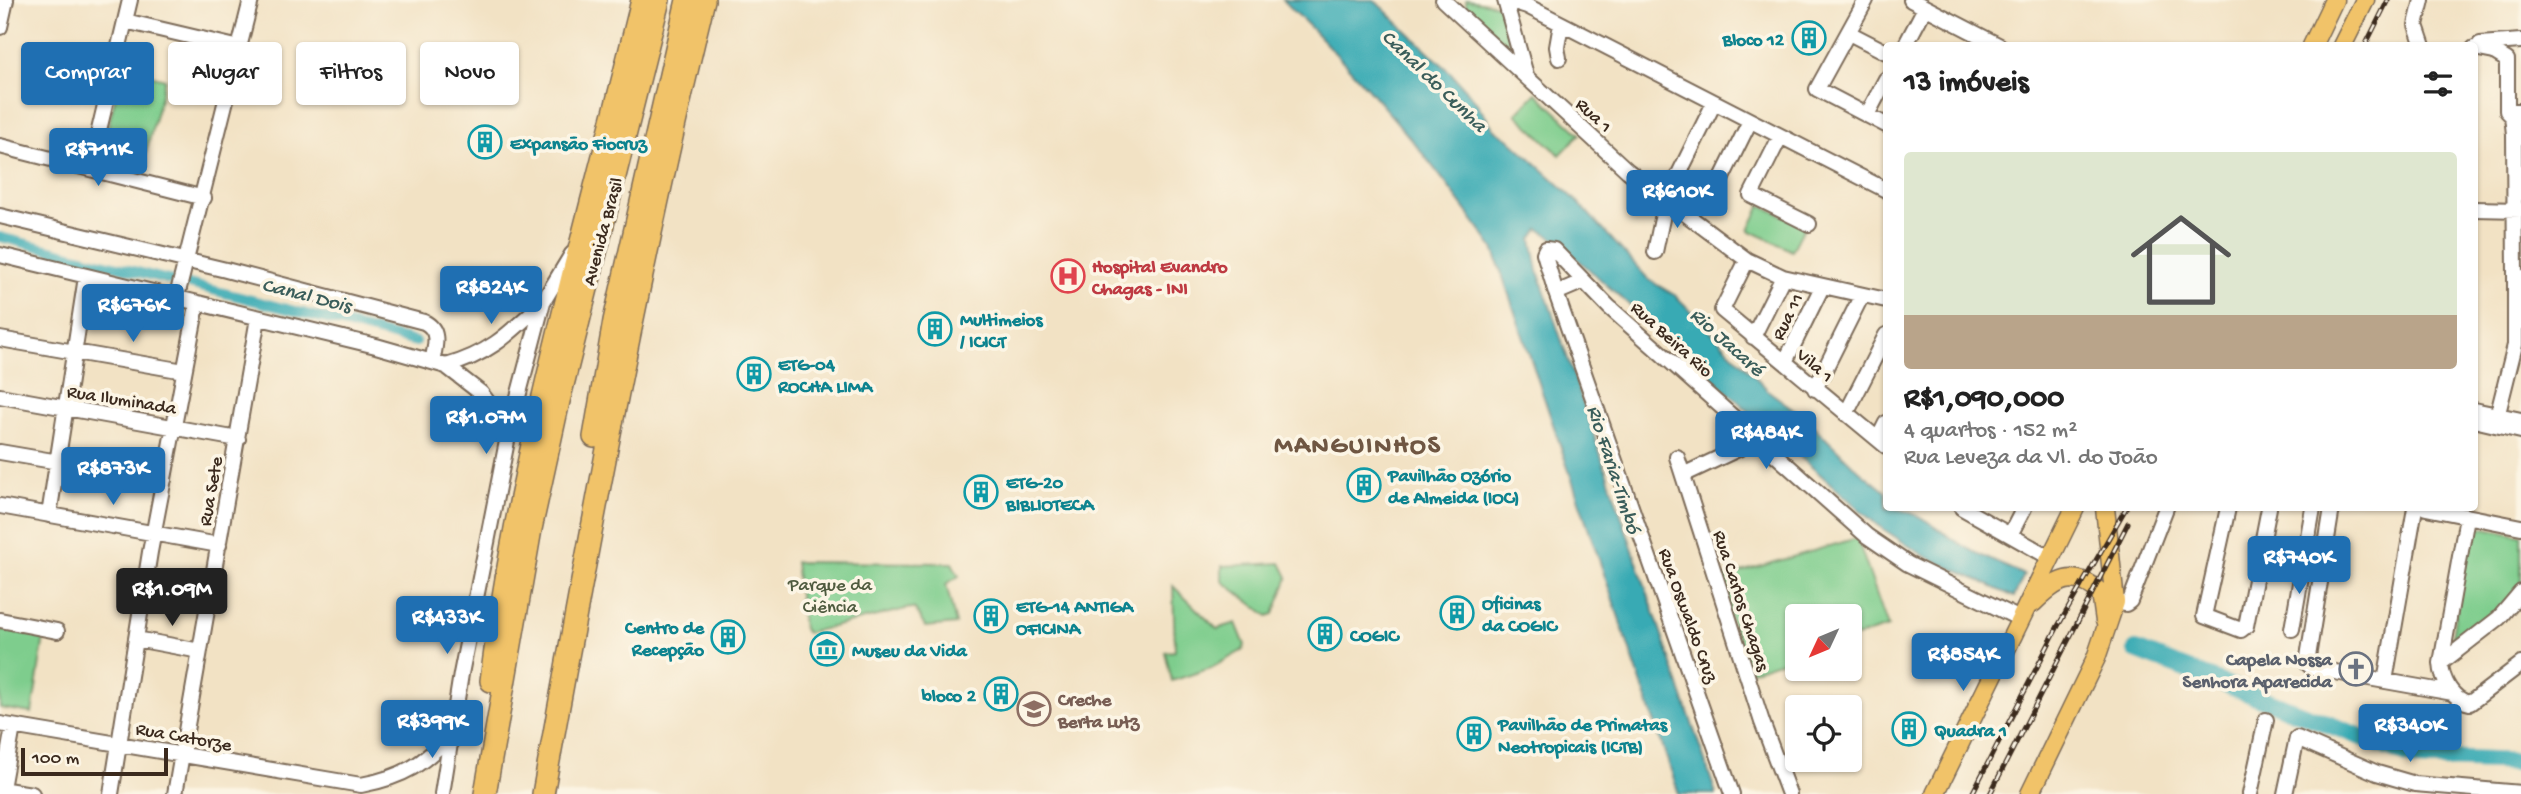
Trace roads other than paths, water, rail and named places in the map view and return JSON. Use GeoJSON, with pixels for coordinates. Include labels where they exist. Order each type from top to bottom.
{"type":"FeatureCollection","features":[{"type":"Feature","properties":{"kind":"highway","name":"Avenida Brasil"},"geometry":{"type":"LineString","coordinates":[[470,794],[490,685],[499,611],[537,411],[589,220],[642,0]]}},
{"type":"Feature","properties":{"kind":"highway","name":"Avenida Brasil"},"geometry":{"type":"LineString","coordinates":[[485,794],[531,529],[580,304],[608,211],[659,0]]}},
{"type":"Feature","properties":{"kind":"highway","name":"Avenida Brasil"},"geometry":{"type":"LineString","coordinates":[[532,794],[614,321],[687,0]]}},
{"type":"Feature","properties":{"kind":"highway"},"geometry":{"type":"LineString","coordinates":[[543,794],[614,412],[673,129],[705,0]]}},
{"type":"Feature","properties":{"kind":"highway"},"geometry":{"type":"LineString","coordinates":[[499,611],[531,529]]}},
{"type":"Feature","properties":{"kind":"main road"},"geometry":{"type":"LineString","coordinates":[[2314,42],[2334,0]]}},
{"type":"Feature","properties":{"kind":"main road"},"geometry":{"type":"LineString","coordinates":[[2345,42],[2365,0]]}},
{"type":"Feature","properties":{"kind":"main road"},"geometry":{"type":"LineString","coordinates":[[1935,794],[2073,511]]}},
{"type":"Feature","properties":{"kind":"main road"},"geometry":{"type":"LineString","coordinates":[[2030,794],[2096,658],[2115,602],[2105,511]]}},
{"type":"Feature","properties":{"kind":"main road"},"geometry":{"type":"LineString","coordinates":[[2023,615],[2056,582],[2075,579],[2087,583],[2101,593],[2106,628]]}},
{"type":"Feature","properties":{"kind":"street"},"geometry":{"type":"LineString","coordinates":[[0,27],[6,0]]}},
{"type":"Feature","properties":{"kind":"street"},"geometry":{"type":"LineString","coordinates":[[90,168],[130,0]]}},
{"type":"Feature","properties":{"kind":"street"},"geometry":{"type":"LineString","coordinates":[[241,42],[251,0]]}},
{"type":"Feature","properties":{"kind":"street","name":"Rua 1"},"geometry":{"type":"LineString","coordinates":[[1443,0],[1460,7],[1526,76],[1628,171],[1748,260],[1783,277],[1883,299]]}},
{"type":"Feature","properties":{"kind":"street"},"geometry":{"type":"LineString","coordinates":[[1506,0],[1561,24],[1883,188]]}},
{"type":"Feature","properties":{"kind":"street"},"geometry":{"type":"LineString","coordinates":[[1506,0],[1526,76]]}},
{"type":"Feature","properties":{"kind":"street"},"geometry":{"type":"LineString","coordinates":[[1867,0],[1817,89],[1883,123]]}},
{"type":"Feature","properties":{"kind":"street"},"geometry":{"type":"LineString","coordinates":[[1911,0],[1982,42]]}},
{"type":"Feature","properties":{"kind":"street"},"geometry":{"type":"LineString","coordinates":[[2420,40],[2417,15],[2422,0]]}},
{"type":"Feature","properties":{"kind":"street"},"geometry":{"type":"LineString","coordinates":[[1907,42],[1925,8]]}},
{"type":"Feature","properties":{"kind":"street"},"geometry":{"type":"LineString","coordinates":[[125,21],[214,42]]}},
{"type":"Feature","properties":{"kind":"street"},"geometry":{"type":"LineString","coordinates":[[1559,58],[1557,47],[1561,24]]}},
{"type":"Feature","properties":{"kind":"street"},"geometry":{"type":"LineString","coordinates":[[1849,33],[1883,50]]}},
{"type":"Feature","properties":{"kind":"street"},"geometry":{"type":"LineString","coordinates":[[2478,45],[2521,41]]}},
{"type":"Feature","properties":{"kind":"street"},"geometry":{"type":"LineString","coordinates":[[2478,49],[2494,52],[2507,60],[2514,111],[2512,116],[2518,134],[2518,345],[2496,420]]}},
{"type":"Feature","properties":{"kind":"street"},"geometry":{"type":"LineString","coordinates":[[1867,115],[1883,85]]}},
{"type":"Feature","properties":{"kind":"street"},"geometry":{"type":"LineString","coordinates":[[1655,252],[1665,200],[1714,103]]}},
{"type":"Feature","properties":{"kind":"street"},"geometry":{"type":"LineString","coordinates":[[176,300],[226,105]]}},
{"type":"Feature","properties":{"kind":"street"},"geometry":{"type":"LineString","coordinates":[[1718,186],[1750,121]]}},
{"type":"Feature","properties":{"kind":"street"},"geometry":{"type":"LineString","coordinates":[[1780,137],[1751,195],[1810,224]]}},
{"type":"Feature","properties":{"kind":"street"},"geometry":{"type":"LineString","coordinates":[[0,146],[204,198]]}},
{"type":"Feature","properties":{"kind":"street"},"geometry":{"type":"LineString","coordinates":[[2478,209],[2518,210]]}},
{"type":"Feature","properties":{"kind":"street"},"geometry":{"type":"LineString","coordinates":[[0,216],[187,260],[424,322],[435,333],[439,364]]}},
{"type":"Feature","properties":{"kind":"street"},"geometry":{"type":"LineString","coordinates":[[442,794],[454,732],[461,674],[509,431],[543,302],[589,220]]}},
{"type":"Feature","properties":{"kind":"street","name":"Rua Beira Rio"},"geometry":{"type":"LineString","coordinates":[[1545,250],[1554,250],[1584,281],[1757,440],[1884,549],[1908,564],[2023,615]]}},
{"type":"Feature","properties":{"kind":"street","name":"Rua Oswaldo Cruz"},"geometry":{"type":"LineString","coordinates":[[1545,250],[1556,293],[1732,794]]}},
{"type":"Feature","properties":{"kind":"street"},"geometry":{"type":"LineString","coordinates":[[0,255],[439,364],[481,393],[509,431]]}},
{"type":"Feature","properties":{"kind":"street","name":"Vila 1"},"geometry":{"type":"LineString","coordinates":[[1748,260],[1721,310],[1882,443]]}},
{"type":"Feature","properties":{"kind":"street"},"geometry":{"type":"LineString","coordinates":[[49,515],[86,277]]}},
{"type":"Feature","properties":{"kind":"street"},"geometry":{"type":"LineString","coordinates":[[1753,337],[1783,277]]}},
{"type":"Feature","properties":{"kind":"street"},"geometry":{"type":"LineString","coordinates":[[1556,293],[1584,281]]}},
{"type":"Feature","properties":{"kind":"street","name":"Rua 11"},"geometry":{"type":"LineString","coordinates":[[1786,362],[1822,286]]}},
{"type":"Feature","properties":{"kind":"street"},"geometry":{"type":"LineString","coordinates":[[1815,388],[1863,295]]}},
{"type":"Feature","properties":{"kind":"street"},"geometry":{"type":"LineString","coordinates":[[439,364],[467,360],[497,344],[543,302]]}},
{"type":"Feature","properties":{"kind":"street"},"geometry":{"type":"LineString","coordinates":[[111,794],[154,532],[197,305]]}},
{"type":"Feature","properties":{"kind":"street","name":"Rua Sete"},"geometry":{"type":"LineString","coordinates":[[176,794],[258,318]]}},
{"type":"Feature","properties":{"kind":"street"},"geometry":{"type":"LineString","coordinates":[[0,339],[184,371]]}},
{"type":"Feature","properties":{"kind":"street"},"geometry":{"type":"LineString","coordinates":[[1846,414],[1883,341]]}},
{"type":"Feature","properties":{"kind":"street","name":"Rua Iluminada"},"geometry":{"type":"LineString","coordinates":[[0,396],[174,425],[238,439]]}},
{"type":"Feature","properties":{"kind":"street"},"geometry":{"type":"LineString","coordinates":[[2478,412],[2521,431]]}},
{"type":"Feature","properties":{"kind":"street"},"geometry":{"type":"LineString","coordinates":[[2478,420],[2521,420]]}},
{"type":"Feature","properties":{"kind":"street"},"geometry":{"type":"LineString","coordinates":[[1683,475],[1757,440]]}},
{"type":"Feature","properties":{"kind":"street"},"geometry":{"type":"LineString","coordinates":[[0,452],[164,480]]}},
{"type":"Feature","properties":{"kind":"street","name":"Rua Carlos Chagas"},"geometry":{"type":"LineString","coordinates":[[1677,457],[1762,722],[1789,794]]}},
{"type":"Feature","properties":{"kind":"street"},"geometry":{"type":"LineString","coordinates":[[0,506],[219,545]]}},
{"type":"Feature","properties":{"kind":"street"},"geometry":{"type":"LineString","coordinates":[[1973,511],[2049,557]]}},
{"type":"Feature","properties":{"kind":"street"},"geometry":{"type":"LineString","coordinates":[[2010,535],[2022,511]]}},
{"type":"Feature","properties":{"kind":"street"},"geometry":{"type":"LineString","coordinates":[[2115,602],[2126,604],[2130,601],[2165,511]]}},
{"type":"Feature","properties":{"kind":"street"},"geometry":{"type":"LineString","coordinates":[[2227,511],[2203,614],[2206,620],[2241,630],[2246,626],[2268,511]]}},
{"type":"Feature","properties":{"kind":"street"},"geometry":{"type":"LineString","coordinates":[[2292,629],[2312,511]]}},
{"type":"Feature","properties":{"kind":"street"},"geometry":{"type":"LineString","coordinates":[[2331,511],[2307,663],[2312,668],[2453,693]]}},
{"type":"Feature","properties":{"kind":"street"},"geometry":{"type":"LineString","coordinates":[[2385,681],[2414,511]]}},
{"type":"Feature","properties":{"kind":"street"},"geometry":{"type":"LineString","coordinates":[[2440,511],[2521,527]]}},
{"type":"Feature","properties":{"kind":"street"},"geometry":{"type":"LineString","coordinates":[[2467,517],[2441,663],[2443,677],[2453,693],[2465,703],[2477,700],[2521,664]]}},
{"type":"Feature","properties":{"kind":"street"},"geometry":{"type":"LineString","coordinates":[[2441,663],[2499,618],[2521,592]]}},
{"type":"Feature","properties":{"kind":"street"},"geometry":{"type":"LineString","coordinates":[[0,620],[57,631]]}},
{"type":"Feature","properties":{"kind":"street"},"geometry":{"type":"LineString","coordinates":[[136,639],[200,651]]}},
{"type":"Feature","properties":{"kind":"street"},"geometry":{"type":"LineString","coordinates":[[2250,794],[2266,720]]}},
{"type":"Feature","properties":{"kind":"street"},"geometry":{"type":"LineString","coordinates":[[6,725],[1,790],[32,794]]}},
{"type":"Feature","properties":{"kind":"street","name":"Rua Catorze"},"geometry":{"type":"LineString","coordinates":[[6,725],[361,785],[406,773],[433,753],[454,732]]}},
{"type":"Feature","properties":{"kind":"street"},"geometry":{"type":"LineString","coordinates":[[2285,794],[2297,738],[2377,773],[2426,790],[2521,793]]}},
{"type":"Feature","properties":{"kind":"street","name":"Rua Catorze"},"geometry":{"type":"LineString","coordinates":[[361,785],[375,794]]}},
{"type":"Feature","properties":{"kind":"water","name":"Canal do Cunha"},"geometry":{"type":"Polygon","coordinates":[[[1283,0],[1374,0],[1451,73],[1474,99],[1494,129],[1508,138],[1577,201],[1649,280],[1676,296],[1770,392],[1803,416],[1856,468],[1883,490],[1883,511],[1907,511],[1916,515],[1967,548],[2024,575],[2014,597],[1923,555],[1877,525],[1555,239],[1539,229],[1532,239],[1538,271],[1716,794],[1679,794],[1493,248],[1445,182],[1340,58],[1283,0]]]}},
{"type":"Feature","properties":{"kind":"waterway","name":"Canal Dois"},"geometry":{"type":"LineString","coordinates":[[0,237],[173,281]]}},
{"type":"Feature","properties":{"kind":"waterway","name":"Canal Dois"},"geometry":{"type":"LineString","coordinates":[[189,284],[416,342]]}},
{"type":"Feature","properties":{"kind":"waterway","name":"Rio Jacaré"},"geometry":{"type":"LineString","coordinates":[[2136,650],[2416,758],[2521,762]]}},
{"type":"Feature","properties":{"kind":"railway"},"geometry":{"type":"LineString","coordinates":[[2367,42],[2388,0]]}},
{"type":"Feature","properties":{"kind":"railway"},"geometry":{"type":"LineString","coordinates":[[1972,794],[2058,626],[2124,511]]}},
{"type":"Feature","properties":{"kind":"railway"},"geometry":{"type":"LineString","coordinates":[[1990,794],[2128,523]]}},
{"type":"Feature","properties":{"kind":"place","name":"Bloco 12"},"geometry":{"type":"Point","coordinates":[1809,38]}},
{"type":"Feature","properties":{"kind":"place","name":"Expansão Fiocruz"},"geometry":{"type":"Point","coordinates":[485,142]}},
{"type":"Feature","properties":{"kind":"place","name":"Hospital Evandro Chagas - INI"},"geometry":{"type":"Point","coordinates":[1068,276]}},
{"type":"Feature","properties":{"kind":"place","name":"Multimeios / ICICT"},"geometry":{"type":"Point","coordinates":[935,329]}},
{"type":"Feature","properties":{"kind":"place","name":"ETG-04 ROCHA LIMA"},"geometry":{"type":"Point","coordinates":[754,374]}},
{"type":"Feature","properties":{"kind":"place","name":"Pavilhão Ozório de Almeida (IOC)"},"geometry":{"type":"Point","coordinates":[1364,485]}},
{"type":"Feature","properties":{"kind":"place","name":"ETG-20 BIBLIOTECA"},"geometry":{"type":"Point","coordinates":[981,492]}},
{"type":"Feature","properties":{"kind":"place","name":"Oficinas da COGIC"},"geometry":{"type":"Point","coordinates":[1457,613]}},
{"type":"Feature","properties":{"kind":"place","name":"ETG-14 ANTIGA OFICINA"},"geometry":{"type":"Point","coordinates":[991,616]}},
{"type":"Feature","properties":{"kind":"place","name":"COGIC"},"geometry":{"type":"Point","coordinates":[1325,634]}},
{"type":"Feature","properties":{"kind":"place","name":"Centro de Recepção"},"geometry":{"type":"Point","coordinates":[728,637]}},
{"type":"Feature","properties":{"kind":"place","name":"Museu da Vida"},"geometry":{"type":"Point","coordinates":[827,649]}},
{"type":"Feature","properties":{"kind":"place","name":"Capela Nossa Senhora Aparecida"},"geometry":{"type":"Point","coordinates":[2356,669]}},
{"type":"Feature","properties":{"kind":"place","name":"bloco 2"},"geometry":{"type":"Point","coordinates":[1001,694]}},
{"type":"Feature","properties":{"kind":"place","name":"Creche Berta Lutz"},"geometry":{"type":"Point","coordinates":[1034,709]}},
{"type":"Feature","properties":{"kind":"place","name":"Quadra 1"},"geometry":{"type":"Point","coordinates":[1909,729]}},
{"type":"Feature","properties":{"kind":"place","name":"Pavilhão de Primatas Neotropicais (ICTB)"},"geometry":{"type":"Point","coordinates":[1474,734]}},
{"type":"Feature","properties":{"kind":"district","name":"MANGUINHOS"},"geometry":{"type":"Point","coordinates":[1358,443]}},
{"type":"Feature","properties":{"kind":"water label","name":"Rio Faria-Timbó"},"geometry":{"type":"Point","coordinates":[1615,469]}},
{"type":"Feature","properties":{"kind":"park label","name":"Parque da Ciência"},"geometry":{"type":"Point","coordinates":[830,594]}}]}
